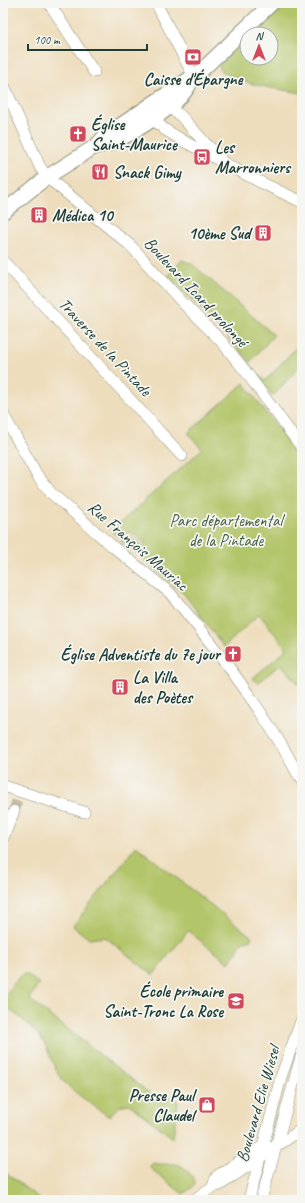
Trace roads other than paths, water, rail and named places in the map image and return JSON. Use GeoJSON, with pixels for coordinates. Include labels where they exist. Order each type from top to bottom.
{"type":"FeatureCollection","features":[{"type":"Feature","properties":{"kind":"main road"},"geometry":{"type":"LineString","coordinates":[[3,212],[47,177],[96,146],[106,135],[160,104],[191,81],[272,3]]}},
{"type":"Feature","properties":{"kind":"main road"},"geometry":{"type":"LineString","coordinates":[[96,146],[110,143],[153,119],[160,104]]}},
{"type":"Feature","properties":{"kind":"street"},"geometry":{"type":"LineString","coordinates":[[49,3],[94,72]]}},
{"type":"Feature","properties":{"kind":"street"},"geometry":{"type":"LineString","coordinates":[[156,3],[191,81],[184,100],[181,116]]}},
{"type":"Feature","properties":{"kind":"street","name":"Boulevard Icard prolongé"},"geometry":{"type":"LineString","coordinates":[[3,83],[40,167],[47,177],[130,246],[182,302],[222,342],[302,448]]}},
{"type":"Feature","properties":{"kind":"street"},"geometry":{"type":"LineString","coordinates":[[160,104],[181,116],[204,143],[228,164]]}},
{"type":"Feature","properties":{"kind":"street"},"geometry":{"type":"LineString","coordinates":[[153,119],[164,129],[213,158],[228,164],[258,182],[302,202]]}},
{"type":"Feature","properties":{"kind":"street"},"geometry":{"type":"LineString","coordinates":[[184,141],[193,130]]}},
{"type":"Feature","properties":{"kind":"street","name":"Traverse de la Pintade"},"geometry":{"type":"LineString","coordinates":[[3,261],[182,456]]}},
{"type":"Feature","properties":{"kind":"street","name":"Rue François Mauriac"},"geometry":{"type":"LineString","coordinates":[[3,414],[37,476],[51,493],[111,545],[170,593],[220,656],[280,742],[302,781]]}},
{"type":"Feature","properties":{"kind":"street","name":"Rue François Mauriac"},"geometry":{"type":"LineString","coordinates":[[280,742],[289,750],[302,770]]}},
{"type":"Feature","properties":{"kind":"street"},"geometry":{"type":"LineString","coordinates":[[3,786],[17,801],[84,812]]}},
{"type":"Feature","properties":{"kind":"street"},"geometry":{"type":"LineString","coordinates":[[3,838],[5,828],[17,801]]}},
{"type":"Feature","properties":{"kind":"street","name":"Boulevard Elie Wiesel"},"geometry":{"type":"LineString","coordinates":[[249,1200],[281,1077],[302,1018]]}},
{"type":"Feature","properties":{"kind":"street","name":"Boulevard Elie Wiesel"},"geometry":{"type":"LineString","coordinates":[[261,1200],[302,1053]]}},
{"type":"Feature","properties":{"kind":"street"},"geometry":{"type":"LineString","coordinates":[[194,1200],[212,1187],[220,1185],[260,1159],[277,1142],[302,1121]]}},
{"type":"Feature","properties":{"kind":"street"},"geometry":{"type":"LineString","coordinates":[[212,1187],[217,1176],[263,1146],[277,1142],[302,1129]]}},
{"type":"Feature","properties":{"kind":"tunnel"},"geometry":{"type":"LineString","coordinates":[[14,811],[17,801]]}},
{"type":"Feature","properties":{"kind":"place","name":"Caisse d'Épargne"},"geometry":{"type":"Point","coordinates":[193,57]}},
{"type":"Feature","properties":{"kind":"place","name":"Église Saint-Maurice"},"geometry":{"type":"Point","coordinates":[78,134]}},
{"type":"Feature","properties":{"kind":"place","name":"Les Marronniers"},"geometry":{"type":"Point","coordinates":[202,157]}},
{"type":"Feature","properties":{"kind":"place","name":"Snack Gimy"},"geometry":{"type":"Point","coordinates":[100,172]}},
{"type":"Feature","properties":{"kind":"place","name":"Médica 10"},"geometry":{"type":"Point","coordinates":[39,215]}},
{"type":"Feature","properties":{"kind":"place","name":"10ème Sud"},"geometry":{"type":"Point","coordinates":[263,233]}},
{"type":"Feature","properties":{"kind":"place","name":"Église Adventiste du 7e jour"},"geometry":{"type":"Point","coordinates":[233,654]}},
{"type":"Feature","properties":{"kind":"place","name":"La Villa des Poètes"},"geometry":{"type":"Point","coordinates":[120,687]}},
{"type":"Feature","properties":{"kind":"place","name":"École primaire Saint-Tronc La Rose"},"geometry":{"type":"Point","coordinates":[236,1001]}},
{"type":"Feature","properties":{"kind":"place","name":"Presse Paul Claudel"},"geometry":{"type":"Point","coordinates":[207,1105]}},
{"type":"Feature","properties":{"kind":"park label","name":"Parc départemental de la Pintade"},"geometry":{"type":"Point","coordinates":[226,530]}}]}
